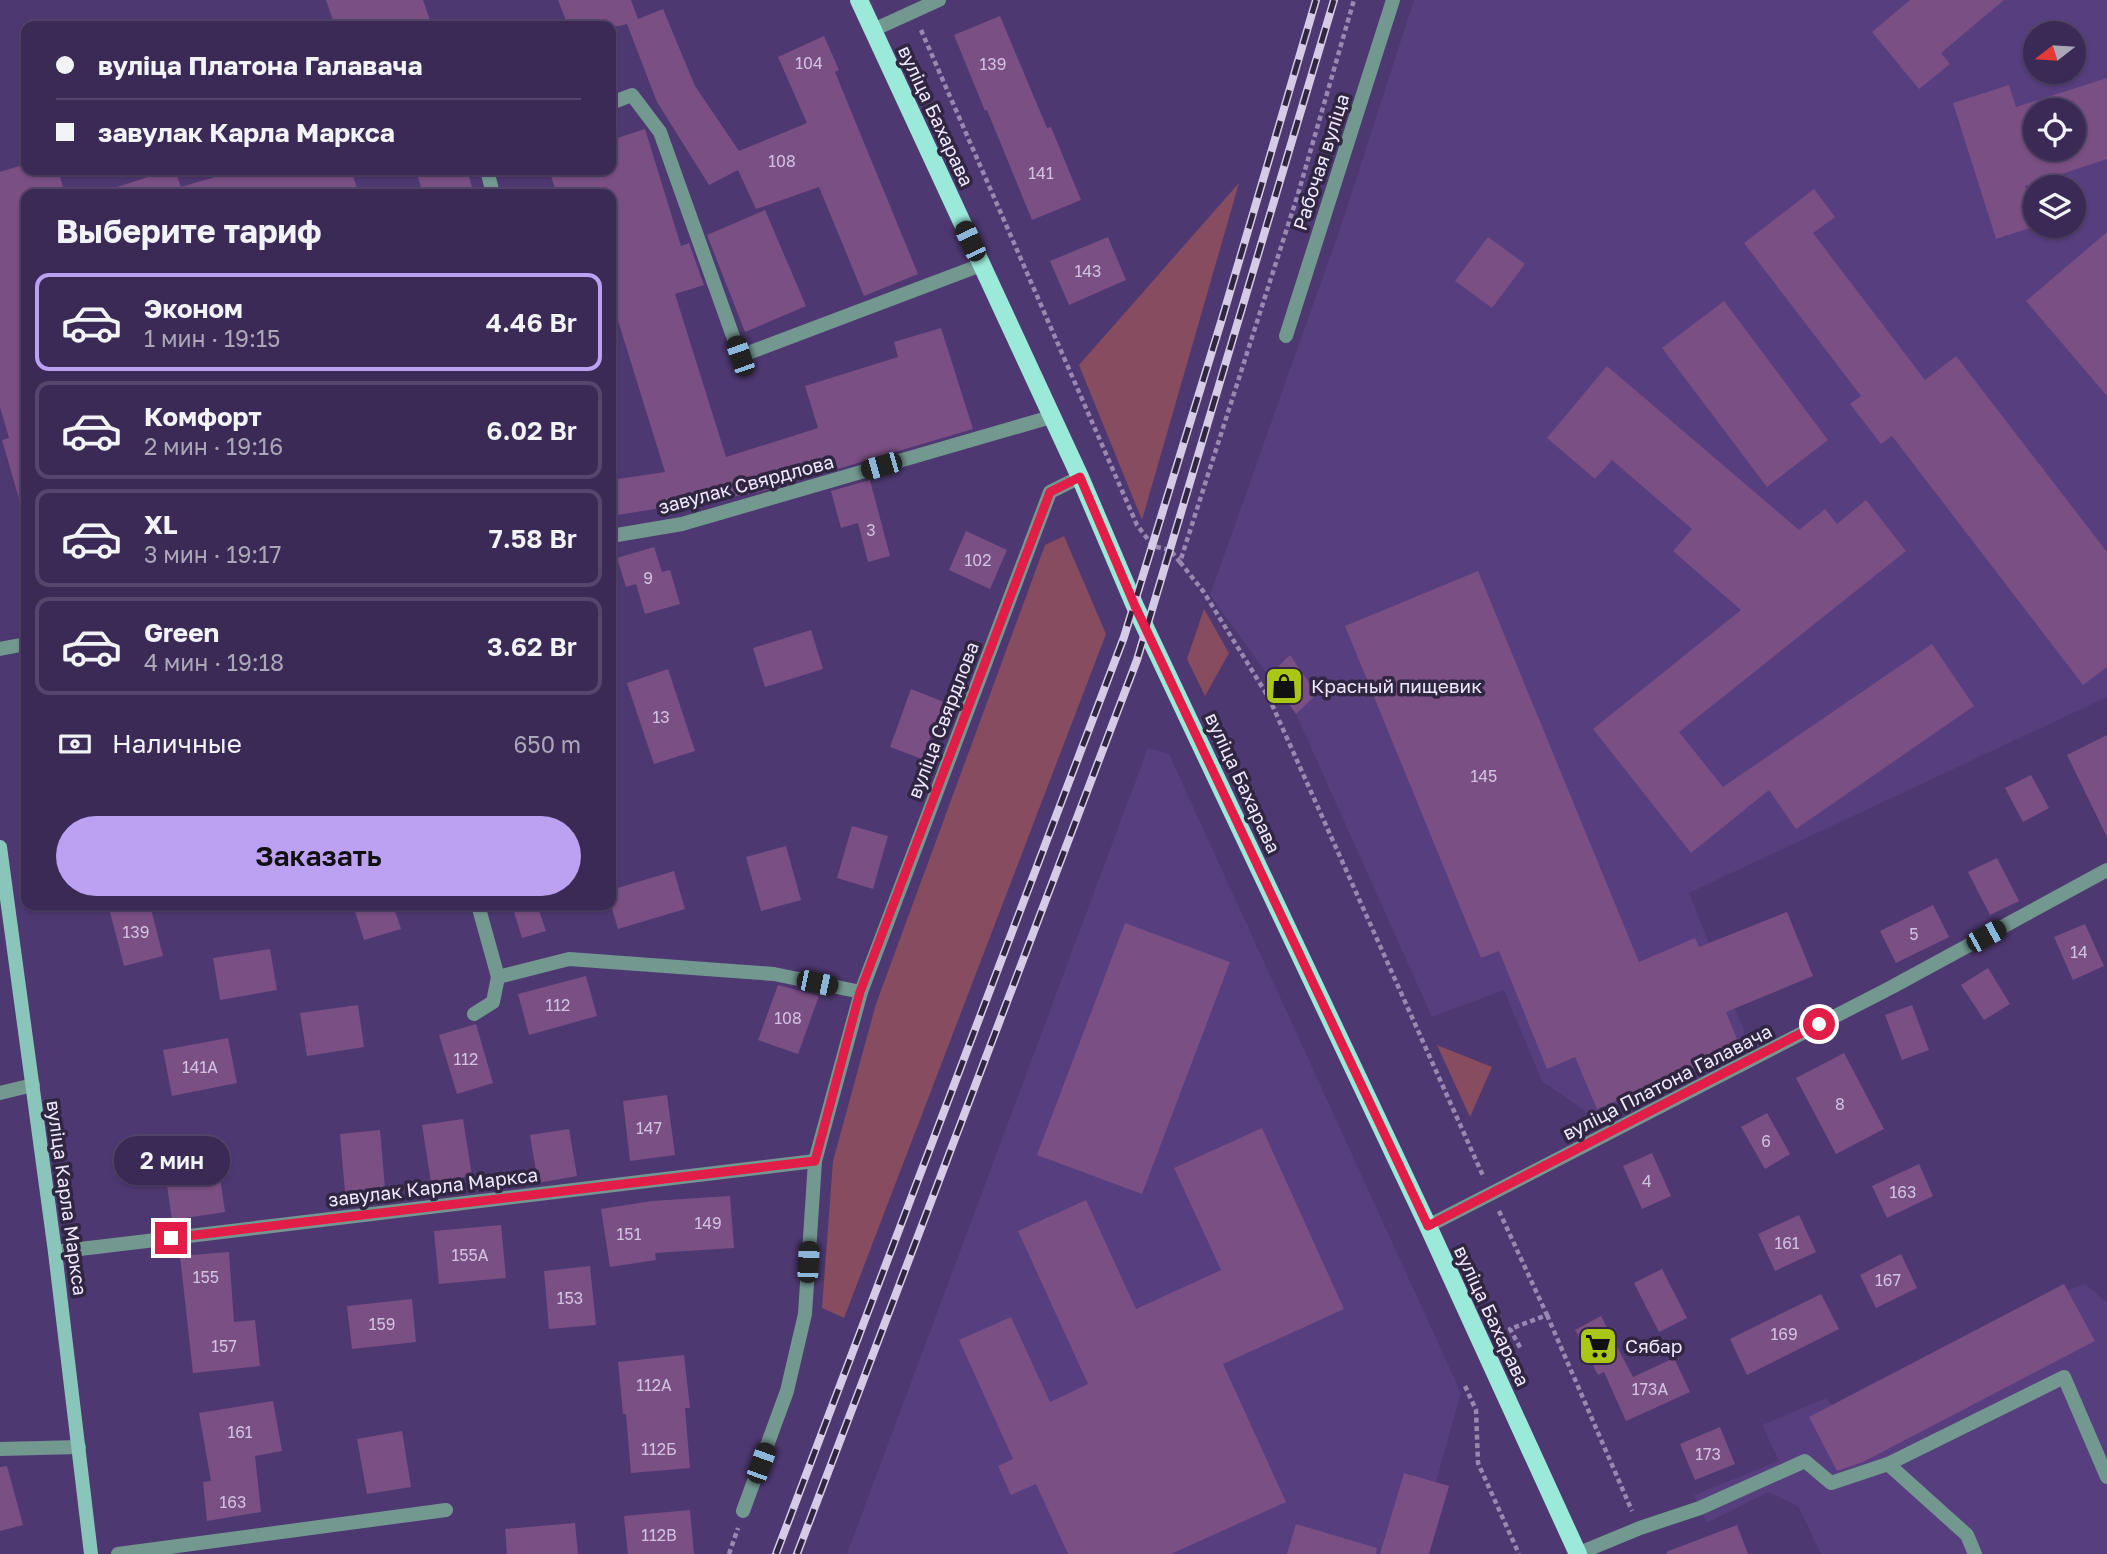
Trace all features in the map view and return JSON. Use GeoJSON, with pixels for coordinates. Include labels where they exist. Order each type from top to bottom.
{"type":"FeatureCollection","features":[{"type":"Feature","properties":{"kind":"main road","name":"вуліца Бахарава"},"geometry":{"type":"LineString","coordinates":[[859,0],[1080,477],[1135,606],[1428,1226],[1577,1554]]}},
{"type":"Feature","properties":{"kind":"main road","name":"вуліца Карла Маркса"},"geometry":{"type":"LineString","coordinates":[[0,847],[55,1252],[91,1554]]}},
{"type":"Feature","properties":{"kind":"street","name":"вуліца Бахарава"},"geometry":{"type":"LineString","coordinates":[[873,30],[939,0]]}},
{"type":"Feature","properties":{"kind":"street","name":"Рабочая вуліца"},"geometry":{"type":"LineString","coordinates":[[1286,335],[1393,0]]}},
{"type":"Feature","properties":{"kind":"street"},"geometry":{"type":"LineString","coordinates":[[616,101],[632,95],[660,132],[740,356],[981,265]]}},
{"type":"Feature","properties":{"kind":"street","name":"завулак Свярдлова"},"geometry":{"type":"LineString","coordinates":[[616,535],[682,524],[1051,417]]}},
{"type":"Feature","properties":{"kind":"street","name":"вуліца Свярдлова"},"geometry":{"type":"LineString","coordinates":[[743,1511],[787,1391],[805,1314],[815,1161],[860,992],[1050,492],[1080,477]]}},
{"type":"Feature","properties":{"kind":"street"},"geometry":{"type":"LineString","coordinates":[[0,649],[21,645]]}},
{"type":"Feature","properties":{"kind":"street","name":"вуліца Платона Галавача"},"geometry":{"type":"LineString","coordinates":[[1428,1226],[1890,988],[2107,870]]}},
{"type":"Feature","properties":{"kind":"street"},"geometry":{"type":"LineString","coordinates":[[474,1014],[494,1002],[498,977],[479,910]]}},
{"type":"Feature","properties":{"kind":"street"},"geometry":{"type":"LineString","coordinates":[[498,977],[569,959],[774,974],[860,992]]}},
{"type":"Feature","properties":{"kind":"street"},"geometry":{"type":"LineString","coordinates":[[0,1093],[33,1085]]}},
{"type":"Feature","properties":{"kind":"street","name":"завулак Карла Маркса"},"geometry":{"type":"LineString","coordinates":[[55,1252],[815,1161]]}},
{"type":"Feature","properties":{"kind":"street"},"geometry":{"type":"LineString","coordinates":[[1577,1554],[1640,1528],[1700,1508],[1805,1461],[1831,1483],[1888,1464],[2064,1377],[2107,1477]]}},
{"type":"Feature","properties":{"kind":"street"},"geometry":{"type":"LineString","coordinates":[[0,1449],[79,1447]]}},
{"type":"Feature","properties":{"kind":"street"},"geometry":{"type":"LineString","coordinates":[[1888,1464],[1967,1535],[1975,1554]]}},
{"type":"Feature","properties":{"kind":"street"},"geometry":{"type":"LineString","coordinates":[[118,1554],[446,1510]]}},
{"type":"Feature","properties":{"kind":"path"},"geometry":{"type":"LineString","coordinates":[[1180,562],[1298,194],[1354,0]]}},
{"type":"Feature","properties":{"kind":"path"},"geometry":{"type":"LineString","coordinates":[[913,12],[1137,525],[1153,545],[1170,550],[1203,591],[1269,698],[1640,1528]]}},
{"type":"Feature","properties":{"kind":"path"},"geometry":{"type":"LineString","coordinates":[[1521,1349],[1510,1329],[1547,1315]]}},
{"type":"Feature","properties":{"kind":"path"},"geometry":{"type":"LineString","coordinates":[[1465,1386],[1476,1410],[1478,1463],[1519,1554]]}},
{"type":"Feature","properties":{"kind":"shaded area"},"geometry":{"type":"Polygon","coordinates":[[[1414,0],[2107,0],[2107,697],[1689,893],[1751,1049],[1591,1115],[1542,1081],[1504,990],[1432,1017],[1296,714],[1210,595],[1341,226],[1414,0]]]}},
{"type":"Feature","properties":{"kind":"shaded area"},"geometry":{"type":"Polygon","coordinates":[[[1239,183],[1142,520],[1079,365],[1239,183]]]}},
{"type":"Feature","properties":{"kind":"shaded area"},"geometry":{"type":"Polygon","coordinates":[[[1064,536],[1106,634],[844,1318],[822,1308],[833,1161],[876,1004],[1045,545],[1064,536]]]}},
{"type":"Feature","properties":{"kind":"shaded area"},"geometry":{"type":"Polygon","coordinates":[[[1204,609],[1229,653],[1205,696],[1187,659],[1204,609]]]}},
{"type":"Feature","properties":{"kind":"shaded area"},"geometry":{"type":"Polygon","coordinates":[[[1148,748],[1169,754],[1461,1393],[1436,1482],[1449,1486],[1429,1554],[847,1554],[1148,748]]]}},
{"type":"Feature","properties":{"kind":"shaded area"},"geometry":{"type":"Polygon","coordinates":[[[1437,1045],[1492,1067],[1470,1117],[1437,1045]]]}},
{"type":"Feature","properties":{"kind":"shaded area"},"geometry":{"type":"Polygon","coordinates":[[[2064,1284],[2068,1290],[2085,1284],[2107,1303],[2107,1554],[1821,1554],[1798,1506],[1768,1492],[1707,1523],[1694,1495],[1779,1461],[1762,1425],[1826,1398],[1832,1405],[2064,1284]]]}},
{"type":"Feature","properties":{"kind":"building"},"geometry":{"type":"Polygon","coordinates":[[[326,0],[423,0],[430,21],[333,21],[326,0]]]}},
{"type":"Feature","properties":{"kind":"building"},"geometry":{"type":"Polygon","coordinates":[[[558,0],[631,0],[638,19],[663,9],[695,86],[739,151],[807,123],[778,57],[824,36],[839,70],[835,72],[918,274],[864,296],[819,187],[756,209],[738,170],[709,185],[657,102],[627,24],[616,26],[616,21],[566,21],[558,0]]]}},
{"type":"Feature","properties":{"kind":"building"},"geometry":{"type":"Polygon","coordinates":[[[1910,0],[2004,0],[1941,53],[1950,64],[1919,89],[1872,32],[1910,0]]]}},
{"type":"Feature","properties":{"kind":"building"},"geometry":{"type":"Polygon","coordinates":[[[1000,16],[1047,128],[1051,127],[1081,200],[1032,220],[954,35],[1000,16]]]}},
{"type":"Feature","properties":{"kind":"building"},"geometry":{"type":"Polygon","coordinates":[[[2107,78],[2107,159],[2058,175],[2023,175],[2023,230],[1996,239],[1953,103],[2009,85],[2016,107],[2023,105],[2023,161],[2086,161],[2086,98],[2044,98],[2107,78]]]}},
{"type":"Feature","properties":{"kind":"building"},"geometry":{"type":"Polygon","coordinates":[[[645,129],[681,246],[689,243],[704,285],[675,294],[726,457],[818,428],[805,386],[898,357],[894,342],[941,328],[973,429],[756,493],[616,515],[616,479],[665,472],[616,314],[616,189],[555,189],[551,175],[616,175],[616,138],[645,129]]]}},
{"type":"Feature","properties":{"kind":"building"},"geometry":{"type":"Polygon","coordinates":[[[21,166],[21,175],[59,175],[64,189],[21,189],[21,502],[2,440],[9,438],[0,407],[0,172],[21,166]]]}},
{"type":"Feature","properties":{"kind":"building"},"geometry":{"type":"Polygon","coordinates":[[[154,175],[177,175],[181,187],[222,175],[353,175],[357,189],[111,189],[154,175]]]}},
{"type":"Feature","properties":{"kind":"building"},"geometry":{"type":"Polygon","coordinates":[[[417,175],[468,175],[473,189],[422,189],[417,175]]]}},
{"type":"Feature","properties":{"kind":"building"},"geometry":{"type":"Polygon","coordinates":[[[1814,189],[1835,217],[1813,233],[1925,380],[1956,356],[2107,552],[2107,667],[2083,685],[1892,436],[1881,444],[1850,404],[1861,396],[1744,243],[1814,189]]]}},
{"type":"Feature","properties":{"kind":"building"},"geometry":{"type":"Polygon","coordinates":[[[765,210],[806,306],[745,332],[707,235],[765,210]]]}},
{"type":"Feature","properties":{"kind":"building"},"geometry":{"type":"Polygon","coordinates":[[[2107,232],[2107,396],[2026,301],[2107,232]]]}},
{"type":"Feature","properties":{"kind":"building"},"geometry":{"type":"Polygon","coordinates":[[[1108,237],[1126,280],[1069,305],[1050,261],[1108,237]]]}},
{"type":"Feature","properties":{"kind":"building"},"geometry":{"type":"Polygon","coordinates":[[[1488,237],[1525,264],[1492,308],[1455,281],[1488,237]]]}},
{"type":"Feature","properties":{"kind":"building"},"geometry":{"type":"Polygon","coordinates":[[[1724,301],[1828,440],[1767,487],[1662,348],[1724,301]]]}},
{"type":"Feature","properties":{"kind":"building"},"geometry":{"type":"Polygon","coordinates":[[[1607,366],[1799,530],[1825,509],[1837,524],[1866,500],[1906,551],[1679,732],[1723,787],[1932,644],[1974,706],[1796,829],[1769,790],[1691,853],[1593,729],[1741,610],[1673,551],[1692,529],[1612,460],[1595,479],[1547,438],[1607,366]]]}},
{"type":"Feature","properties":{"kind":"building"},"geometry":{"type":"Polygon","coordinates":[[[870,480],[890,556],[868,562],[858,523],[841,528],[831,491],[870,480]]]}},
{"type":"Feature","properties":{"kind":"building"},"geometry":{"type":"Polygon","coordinates":[[[966,531],[1007,550],[990,589],[949,570],[966,531]]]}},
{"type":"Feature","properties":{"kind":"building"},"geometry":{"type":"Polygon","coordinates":[[[654,547],[662,572],[670,570],[680,604],[645,614],[636,584],[626,587],[617,558],[654,547]]]}},
{"type":"Feature","properties":{"kind":"building"},"geometry":{"type":"Polygon","coordinates":[[[1478,571],[1639,962],[1695,938],[1699,947],[1787,912],[1813,976],[1726,1012],[1741,1049],[1597,1109],[1575,1057],[1547,1069],[1499,951],[1481,958],[1345,626],[1478,571]]]}},
{"type":"Feature","properties":{"kind":"building"},"geometry":{"type":"Polygon","coordinates":[[[811,630],[823,669],[765,687],[753,648],[811,630]]]}},
{"type":"Feature","properties":{"kind":"building"},"geometry":{"type":"Polygon","coordinates":[[[1290,655],[1317,694],[1296,714],[1269,676],[1290,655]]]}},
{"type":"Feature","properties":{"kind":"building"},"geometry":{"type":"Polygon","coordinates":[[[668,669],[695,751],[654,764],[627,683],[668,669]]]}},
{"type":"Feature","properties":{"kind":"building"},"geometry":{"type":"Polygon","coordinates":[[[911,689],[944,702],[922,759],[890,747],[911,689]]]}},
{"type":"Feature","properties":{"kind":"building"},"geometry":{"type":"Polygon","coordinates":[[[2107,735],[2107,837],[2067,755],[2107,735]]]}},
{"type":"Feature","properties":{"kind":"building"},"geometry":{"type":"Polygon","coordinates":[[[2031,775],[2049,808],[2023,822],[2005,788],[2031,775]]]}},
{"type":"Feature","properties":{"kind":"building"},"geometry":{"type":"Polygon","coordinates":[[[852,826],[888,836],[873,889],[837,878],[852,826]]]}},
{"type":"Feature","properties":{"kind":"building"},"geometry":{"type":"Polygon","coordinates":[[[786,846],[801,900],[761,911],[746,857],[786,846]]]}},
{"type":"Feature","properties":{"kind":"building"},"geometry":{"type":"Polygon","coordinates":[[[1997,858],[2019,901],[1990,915],[1968,872],[1997,858]]]}},
{"type":"Feature","properties":{"kind":"building"},"geometry":{"type":"Polygon","coordinates":[[[674,871],[685,909],[618,929],[612,910],[616,910],[616,888],[674,871]]]}},
{"type":"Feature","properties":{"kind":"building"},"geometry":{"type":"Polygon","coordinates":[[[1933,905],[1949,937],[1896,963],[1880,931],[1933,905]]]}},
{"type":"Feature","properties":{"kind":"building"},"geometry":{"type":"Polygon","coordinates":[[[110,910],[151,910],[163,956],[124,966],[110,910]]]}},
{"type":"Feature","properties":{"kind":"building"},"geometry":{"type":"Polygon","coordinates":[[[355,910],[395,910],[401,929],[364,940],[355,910]]]}},
{"type":"Feature","properties":{"kind":"building"},"geometry":{"type":"Polygon","coordinates":[[[514,910],[539,910],[546,931],[522,938],[514,910]]]}},
{"type":"Feature","properties":{"kind":"building"},"geometry":{"type":"Polygon","coordinates":[[[1125,923],[1230,962],[1142,1194],[1037,1155],[1125,923]]]}},
{"type":"Feature","properties":{"kind":"building"},"geometry":{"type":"Polygon","coordinates":[[[2085,924],[2104,966],[2073,980],[2054,937],[2085,924]]]}},
{"type":"Feature","properties":{"kind":"building"},"geometry":{"type":"Polygon","coordinates":[[[270,949],[277,990],[220,1000],[213,958],[270,949]]]}},
{"type":"Feature","properties":{"kind":"building"},"geometry":{"type":"Polygon","coordinates":[[[1988,968],[2010,1004],[1984,1020],[1961,985],[1988,968]]]}},
{"type":"Feature","properties":{"kind":"building"},"geometry":{"type":"Polygon","coordinates":[[[586,976],[597,1016],[529,1035],[518,994],[586,976]]]}},
{"type":"Feature","properties":{"kind":"building"},"geometry":{"type":"Polygon","coordinates":[[[778,985],[819,996],[798,1054],[758,1040],[778,985]]]}},
{"type":"Feature","properties":{"kind":"building"},"geometry":{"type":"Polygon","coordinates":[[[358,1005],[364,1047],[307,1056],[300,1013],[358,1005]]]}},
{"type":"Feature","properties":{"kind":"building"},"geometry":{"type":"Polygon","coordinates":[[[1912,1005],[1929,1050],[1902,1060],[1885,1015],[1912,1005]]]}},
{"type":"Feature","properties":{"kind":"building"},"geometry":{"type":"Polygon","coordinates":[[[476,1024],[493,1083],[457,1094],[439,1035],[476,1024]]]}},
{"type":"Feature","properties":{"kind":"building"},"geometry":{"type":"Polygon","coordinates":[[[228,1038],[237,1083],[172,1096],[163,1050],[228,1038]]]}},
{"type":"Feature","properties":{"kind":"building"},"geometry":{"type":"Polygon","coordinates":[[[1844,1053],[1884,1129],[1836,1154],[1796,1078],[1844,1053]]]}},
{"type":"Feature","properties":{"kind":"building"},"geometry":{"type":"Polygon","coordinates":[[[667,1095],[675,1155],[630,1161],[623,1101],[667,1095]]]}},
{"type":"Feature","properties":{"kind":"building"},"geometry":{"type":"Polygon","coordinates":[[[1767,1113],[1790,1154],[1765,1169],[1741,1127],[1767,1113]]]}},
{"type":"Feature","properties":{"kind":"building"},"geometry":{"type":"Polygon","coordinates":[[[463,1119],[472,1176],[431,1182],[422,1125],[463,1119]]]}},
{"type":"Feature","properties":{"kind":"building"},"geometry":{"type":"Polygon","coordinates":[[[1262,1128],[1344,1309],[1223,1364],[1286,1502],[1171,1554],[1068,1554],[1036,1484],[1011,1495],[998,1466],[1013,1459],[959,1340],[1011,1317],[1050,1402],[1088,1384],[1018,1231],[1086,1200],[1136,1309],[1221,1270],[1174,1168],[1262,1128]]]}},
{"type":"Feature","properties":{"kind":"building"},"geometry":{"type":"Polygon","coordinates":[[[569,1129],[577,1176],[538,1183],[530,1135],[569,1129]]]}},
{"type":"Feature","properties":{"kind":"building"},"geometry":{"type":"Polygon","coordinates":[[[380,1130],[385,1188],[345,1192],[340,1134],[380,1130]]]}},
{"type":"Feature","properties":{"kind":"building"},"geometry":{"type":"Polygon","coordinates":[[[214,1135],[225,1212],[172,1220],[161,1143],[214,1135]]]}},
{"type":"Feature","properties":{"kind":"building"},"geometry":{"type":"Polygon","coordinates":[[[1652,1153],[1671,1196],[1642,1209],[1623,1166],[1652,1153]]]}},
{"type":"Feature","properties":{"kind":"building"},"geometry":{"type":"Polygon","coordinates":[[[1919,1164],[1933,1196],[1887,1218],[1872,1186],[1919,1164]]]}},
{"type":"Feature","properties":{"kind":"building"},"geometry":{"type":"Polygon","coordinates":[[[730,1196],[734,1248],[655,1253],[656,1260],[610,1267],[601,1209],[652,1201],[730,1196]]]}},
{"type":"Feature","properties":{"kind":"building"},"geometry":{"type":"Polygon","coordinates":[[[1799,1215],[1816,1252],[1775,1271],[1758,1234],[1799,1215]]]}},
{"type":"Feature","properties":{"kind":"building"},"geometry":{"type":"Polygon","coordinates":[[[501,1225],[506,1278],[439,1284],[434,1231],[501,1225]]]}},
{"type":"Feature","properties":{"kind":"building"},"geometry":{"type":"Polygon","coordinates":[[[229,1252],[234,1322],[255,1320],[260,1366],[193,1373],[180,1256],[229,1252]]]}},
{"type":"Feature","properties":{"kind":"building"},"geometry":{"type":"Polygon","coordinates":[[[1901,1254],[1917,1288],[1876,1308],[1860,1275],[1901,1254]]]}},
{"type":"Feature","properties":{"kind":"building"},"geometry":{"type":"Polygon","coordinates":[[[590,1266],[596,1325],[549,1329],[544,1271],[590,1266]]]}},
{"type":"Feature","properties":{"kind":"building"},"geometry":{"type":"Polygon","coordinates":[[[1662,1269],[1687,1318],[1659,1332],[1634,1283],[1662,1269]]]}},
{"type":"Feature","properties":{"kind":"building"},"geometry":{"type":"Polygon","coordinates":[[[2064,1284],[2095,1341],[1863,1462],[1837,1471],[1809,1417],[2064,1284]]]}},
{"type":"Feature","properties":{"kind":"building"},"geometry":{"type":"Polygon","coordinates":[[[1821,1294],[1839,1329],[1747,1375],[1730,1339],[1821,1294]]]}},
{"type":"Feature","properties":{"kind":"building"},"geometry":{"type":"Polygon","coordinates":[[[412,1299],[416,1342],[352,1349],[347,1306],[412,1299]]]}},
{"type":"Feature","properties":{"kind":"building"},"geometry":{"type":"Polygon","coordinates":[[[1601,1316],[1633,1377],[1674,1358],[1690,1392],[1626,1421],[1604,1372],[1598,1375],[1575,1330],[1601,1316]]]}},
{"type":"Feature","properties":{"kind":"building"},"geometry":{"type":"Polygon","coordinates":[[[684,1355],[690,1408],[685,1408],[690,1468],[631,1473],[618,1362],[684,1355]]]}},
{"type":"Feature","properties":{"kind":"building"},"geometry":{"type":"Polygon","coordinates":[[[273,1401],[282,1451],[255,1456],[261,1512],[207,1521],[203,1482],[211,1481],[199,1413],[273,1401]]]}},
{"type":"Feature","properties":{"kind":"building"},"geometry":{"type":"Polygon","coordinates":[[[1720,1427],[1735,1464],[1695,1480],[1680,1444],[1720,1427]]]}},
{"type":"Feature","properties":{"kind":"building"},"geometry":{"type":"Polygon","coordinates":[[[402,1431],[411,1487],[367,1494],[357,1439],[402,1431]]]}},
{"type":"Feature","properties":{"kind":"building"},"geometry":{"type":"Polygon","coordinates":[[[7,1466],[23,1525],[0,1531],[0,1467],[7,1466]]]}},
{"type":"Feature","properties":{"kind":"building"},"geometry":{"type":"Polygon","coordinates":[[[1404,1473],[1449,1486],[1429,1554],[1380,1554],[1404,1473]]]}},
{"type":"Feature","properties":{"kind":"building"},"geometry":{"type":"Polygon","coordinates":[[[690,1510],[694,1554],[628,1554],[624,1516],[690,1510]]]}},
{"type":"Feature","properties":{"kind":"building"},"geometry":{"type":"Polygon","coordinates":[[[575,1523],[578,1554],[507,1554],[505,1529],[575,1523]]]}},
{"type":"Feature","properties":{"kind":"building"},"geometry":{"type":"Polygon","coordinates":[[[1296,1524],[1377,1548],[1376,1554],[1287,1554],[1296,1524]]]}},
{"type":"Feature","properties":{"kind":"building"},"geometry":{"type":"Polygon","coordinates":[[[1737,1525],[1748,1554],[1666,1552],[1737,1525]]]}},
{"type":"Feature","properties":{"kind":"railway"},"geometry":{"type":"LineString","coordinates":[[776,1554],[1124,637],[1316,0]]}},
{"type":"Feature","properties":{"kind":"railway"},"geometry":{"type":"LineString","coordinates":[[797,1554],[1137,660],[1334,0]]}},
{"type":"Feature","properties":{"kind":"place","name":"Красный пищевик"},"geometry":{"type":"Point","coordinates":[1284,686]}},
{"type":"Feature","properties":{"kind":"place","name":"Сябар"},"geometry":{"type":"Point","coordinates":[1598,1346]}},
{"type":"Feature","properties":{"kind":"route"},"geometry":{"type":"LineString","coordinates":[[171,1238],[815,1161],[860,992],[1050,492],[1080,477],[1135,606],[1428,1226],[1819,1024]]}}]}
